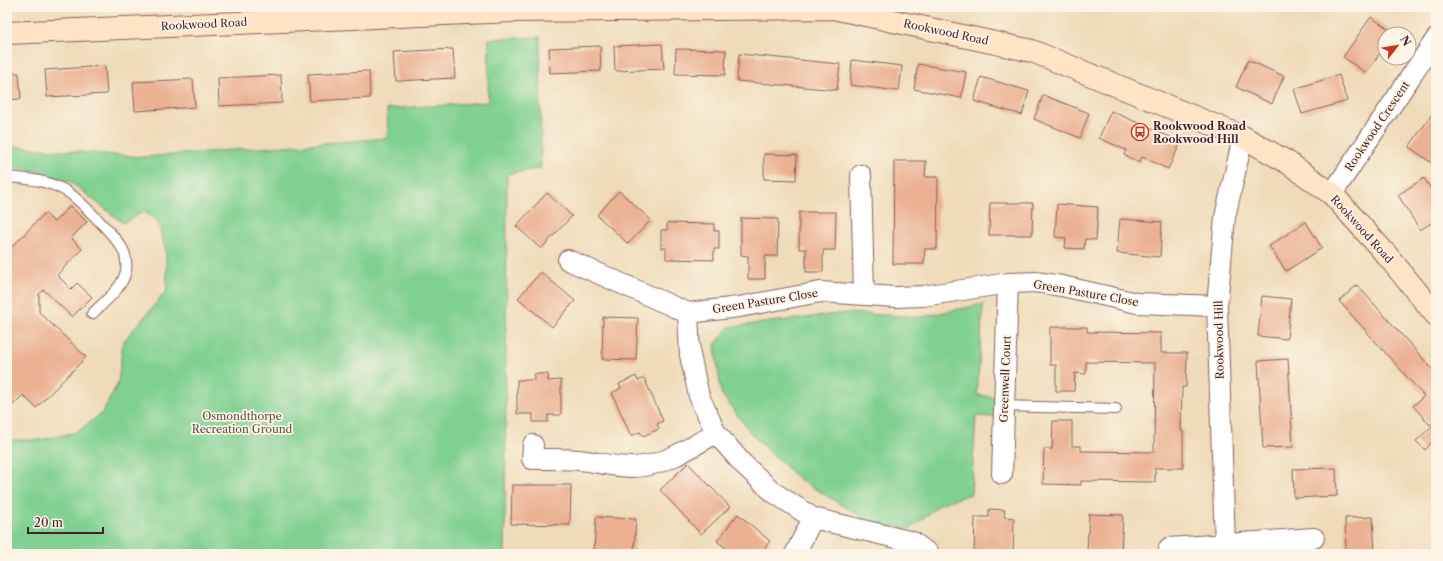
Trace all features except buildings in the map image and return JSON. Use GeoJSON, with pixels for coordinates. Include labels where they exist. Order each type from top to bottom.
{"type":"FeatureCollection","features":[{"type":"Feature","properties":{"kind":"street","name":"Rookwood Road"},"geometry":{"type":"LineString","coordinates":[[7,33],[506,11],[833,8],[1032,51],[1243,137],[1287,162],[1332,194],[1380,248],[1436,315]]}},
{"type":"Feature","properties":{"kind":"street","name":"Rookwood Crescent"},"geometry":{"type":"LineString","coordinates":[[1332,194],[1436,39]]}},
{"type":"Feature","properties":{"kind":"street","name":"Rookwood Hill"},"geometry":{"type":"LineString","coordinates":[[1225,545],[1217,306],[1225,217],[1243,137]]}},
{"type":"Feature","properties":{"kind":"street"},"geometry":{"type":"LineString","coordinates":[[861,175],[864,295]]}},
{"type":"Feature","properties":{"kind":"street"},"geometry":{"type":"LineString","coordinates":[[568,260],[688,313],[690,355],[699,396],[716,433],[742,463],[773,492],[813,518],[913,542],[929,554]]}},
{"type":"Feature","properties":{"kind":"street","name":"Green Pasture Close"},"geometry":{"type":"LineString","coordinates":[[688,313],[739,307],[820,292],[896,297],[923,296],[1008,283],[1035,282],[1062,286],[1137,303],[1217,306]]}},
{"type":"Feature","properties":{"kind":"street","name":"Greenwell Court"},"geometry":{"type":"LineString","coordinates":[[1002,474],[1008,283]]}},
{"type":"Feature","properties":{"kind":"street"},"geometry":{"type":"LineString","coordinates":[[533,445],[532,459],[563,458],[616,466],[645,466],[672,457],[716,433]]}},
{"type":"Feature","properties":{"kind":"street"},"geometry":{"type":"LineString","coordinates":[[795,554],[813,518]]}},
{"type":"Feature","properties":{"kind":"street"},"geometry":{"type":"LineString","coordinates":[[1169,548],[1314,538]]}},
{"type":"Feature","properties":{"kind":"lane"},"geometry":{"type":"LineString","coordinates":[[7,177],[41,180],[67,191],[87,209],[123,249],[126,259],[126,270],[123,280],[117,289],[92,314]]}},
{"type":"Feature","properties":{"kind":"lane"},"geometry":{"type":"LineString","coordinates":[[1004,406],[1116,409]]}},
{"type":"Feature","properties":{"kind":"green space","name":"Osmondthorpe Recreation Ground"},"geometry":{"type":"Polygon","coordinates":[[[540,37],[541,168],[507,174],[505,554],[7,554],[7,440],[40,440],[77,432],[102,413],[118,383],[123,342],[167,290],[166,252],[157,220],[144,212],[123,223],[71,182],[29,169],[7,168],[7,146],[142,157],[388,138],[387,109],[488,102],[489,39],[540,37]]]}},
{"type":"Feature","properties":{"kind":"green space"},"geometry":{"type":"Polygon","coordinates":[[[983,304],[977,395],[996,397],[995,417],[976,416],[971,494],[942,503],[910,529],[872,523],[799,479],[753,436],[721,393],[715,345],[729,327],[846,313],[921,317],[983,304]]]}},
{"type":"Feature","properties":{"kind":"place","name":"Rookwood Road Rookwood Hill"},"geometry":{"type":"Point","coordinates":[1140,132]}}]}
